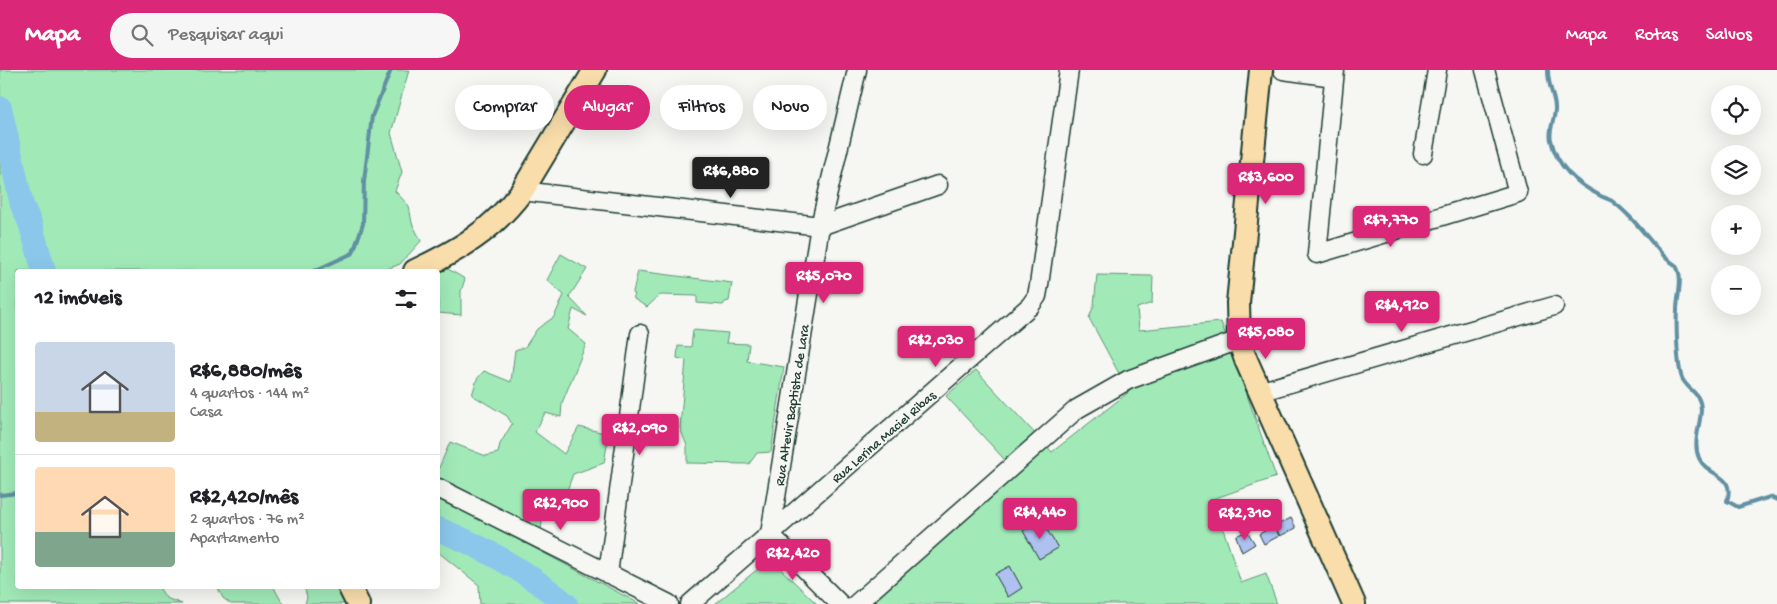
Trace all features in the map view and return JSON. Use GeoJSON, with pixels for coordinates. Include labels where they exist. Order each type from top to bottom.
{"type":"FeatureCollection","features":[{"type":"Feature","properties":{"kind":"main road"},"geometry":{"type":"LineString","coordinates":[[419,269],[482,234],[497,222],[522,191],[595,70]]}},
{"type":"Feature","properties":{"kind":"main road"},"geometry":{"type":"LineString","coordinates":[[1261,70],[1238,303],[1239,340],[1260,392],[1354,604]]}},
{"type":"Feature","properties":{"kind":"main road"},"geometry":{"type":"LineString","coordinates":[[350,589],[358,604]]}},
{"type":"Feature","properties":{"kind":"street","name":"Rua Altevir Baptista de Lara"},"geometry":{"type":"LineString","coordinates":[[770,534],[820,226],[857,70]]}},
{"type":"Feature","properties":{"kind":"street","name":"Rua Lerina Maciel Ribas"},"geometry":{"type":"LineString","coordinates":[[690,604],[1030,306],[1037,296],[1039,285],[1069,70]]}},
{"type":"Feature","properties":{"kind":"street"},"geometry":{"type":"LineString","coordinates":[[1283,70],[1334,73],[1318,254],[1518,193],[1486,70]]}},
{"type":"Feature","properties":{"kind":"street"},"geometry":{"type":"LineString","coordinates":[[1423,154],[1437,70]]}},
{"type":"Feature","properties":{"kind":"street"},"geometry":{"type":"LineString","coordinates":[[522,191],[820,226],[938,185]]}},
{"type":"Feature","properties":{"kind":"street"},"geometry":{"type":"LineString","coordinates":[[1260,392],[1554,306]]}},
{"type":"Feature","properties":{"kind":"street"},"geometry":{"type":"LineString","coordinates":[[608,574],[640,334]]}},
{"type":"Feature","properties":{"kind":"street"},"geometry":{"type":"LineString","coordinates":[[856,604],[1077,409],[1128,380],[1239,340]]}},
{"type":"Feature","properties":{"kind":"street"},"geometry":{"type":"LineString","coordinates":[[440,489],[669,604]]}},
{"type":"Feature","properties":{"kind":"street"},"geometry":{"type":"LineString","coordinates":[[770,534],[840,604]]}},
{"type":"Feature","properties":{"kind":"green space"},"geometry":{"type":"Polygon","coordinates":[[[0,70],[409,70],[391,133],[402,172],[395,191],[409,206],[412,223],[421,241],[400,264],[387,269],[15,269],[15,589],[160,589],[166,598],[182,604],[0,604],[0,70]]]}},
{"type":"Feature","properties":{"kind":"green space"},"geometry":{"type":"Polygon","coordinates":[[[561,254],[587,269],[569,297],[587,316],[573,309],[568,329],[586,344],[562,403],[561,417],[545,413],[535,432],[564,454],[579,427],[609,434],[604,463],[573,474],[565,496],[545,493],[541,531],[440,482],[440,465],[450,442],[486,456],[498,453],[500,444],[512,424],[507,416],[472,395],[477,379],[484,371],[511,382],[515,350],[525,347],[537,329],[554,317],[564,295],[547,280],[561,254]]]}},
{"type":"Feature","properties":{"kind":"green space"},"geometry":{"type":"Polygon","coordinates":[[[448,269],[465,279],[461,291],[461,315],[440,313],[440,271],[448,269]]]}},
{"type":"Feature","properties":{"kind":"green space"},"geometry":{"type":"Polygon","coordinates":[[[638,271],[732,283],[729,301],[723,305],[697,303],[697,296],[660,295],[647,307],[634,299],[633,292],[638,271]]]}},
{"type":"Feature","properties":{"kind":"green space"},"geometry":{"type":"Polygon","coordinates":[[[1097,275],[1153,276],[1152,303],[1137,308],[1139,330],[1221,322],[1276,477],[1213,499],[1241,583],[1266,574],[1277,604],[868,604],[1016,472],[946,396],[976,370],[1052,452],[1129,392],[1089,318],[1094,305],[1097,275]]]}},
{"type":"Feature","properties":{"kind":"green space"},"geometry":{"type":"Polygon","coordinates":[[[693,330],[728,333],[726,343],[749,344],[747,361],[784,367],[771,452],[757,453],[749,464],[687,463],[687,446],[680,428],[686,360],[677,358],[678,346],[691,347],[693,330]]]}},
{"type":"Feature","properties":{"kind":"green space"},"geometry":{"type":"Polygon","coordinates":[[[440,498],[640,604],[480,604],[479,585],[440,554],[440,498]]]}},
{"type":"Feature","properties":{"kind":"green space"},"geometry":{"type":"Polygon","coordinates":[[[770,559],[817,604],[715,604],[770,559]]]}},
{"type":"Feature","properties":{"kind":"green space"},"geometry":{"type":"Polygon","coordinates":[[[218,589],[275,589],[283,604],[231,604],[223,598],[218,589]]]}},
{"type":"Feature","properties":{"kind":"green space"},"geometry":{"type":"Polygon","coordinates":[[[305,589],[340,589],[348,604],[305,604],[307,597],[305,589]]]}},
{"type":"Feature","properties":{"kind":"building"},"geometry":{"type":"Polygon","coordinates":[[[1291,518],[1296,528],[1280,536],[1275,526],[1291,518]]]}},
{"type":"Feature","properties":{"kind":"building"},"geometry":{"type":"Polygon","coordinates":[[[1041,520],[1058,548],[1039,559],[1023,531],[1041,520]]]}},
{"type":"Feature","properties":{"kind":"building"},"geometry":{"type":"Polygon","coordinates":[[[1274,526],[1279,536],[1264,544],[1259,534],[1274,526]]]}},
{"type":"Feature","properties":{"kind":"building"},"geometry":{"type":"Polygon","coordinates":[[[1247,531],[1255,544],[1242,552],[1236,536],[1247,531]]]}},
{"type":"Feature","properties":{"kind":"building"},"geometry":{"type":"Polygon","coordinates":[[[1010,566],[1022,588],[1008,597],[995,574],[1010,566]]]}},
{"type":"Feature","properties":{"kind":"waterway"},"geometry":{"type":"LineString","coordinates":[[318,269],[353,253],[363,224],[364,181],[372,116],[391,70]]}},
{"type":"Feature","properties":{"kind":"waterway"},"geometry":{"type":"LineString","coordinates":[[1548,70],[1555,107],[1550,136],[1554,150],[1563,166],[1583,185],[1620,207],[1667,259],[1675,265],[1680,276],[1677,305],[1677,345],[1682,378],[1700,403],[1701,415],[1696,446],[1699,458],[1708,469],[1728,485],[1727,501],[1738,507],[1770,497],[1777,500]]}},
{"type":"Feature","properties":{"kind":"waterway"},"geometry":{"type":"LineString","coordinates":[[0,108],[22,205],[30,223],[43,269]]}},
{"type":"Feature","properties":{"kind":"waterway"},"geometry":{"type":"LineString","coordinates":[[0,495],[15,493]]}},
{"type":"Feature","properties":{"kind":"waterway"},"geometry":{"type":"LineString","coordinates":[[440,530],[505,561],[536,581],[566,604]]}}]}
